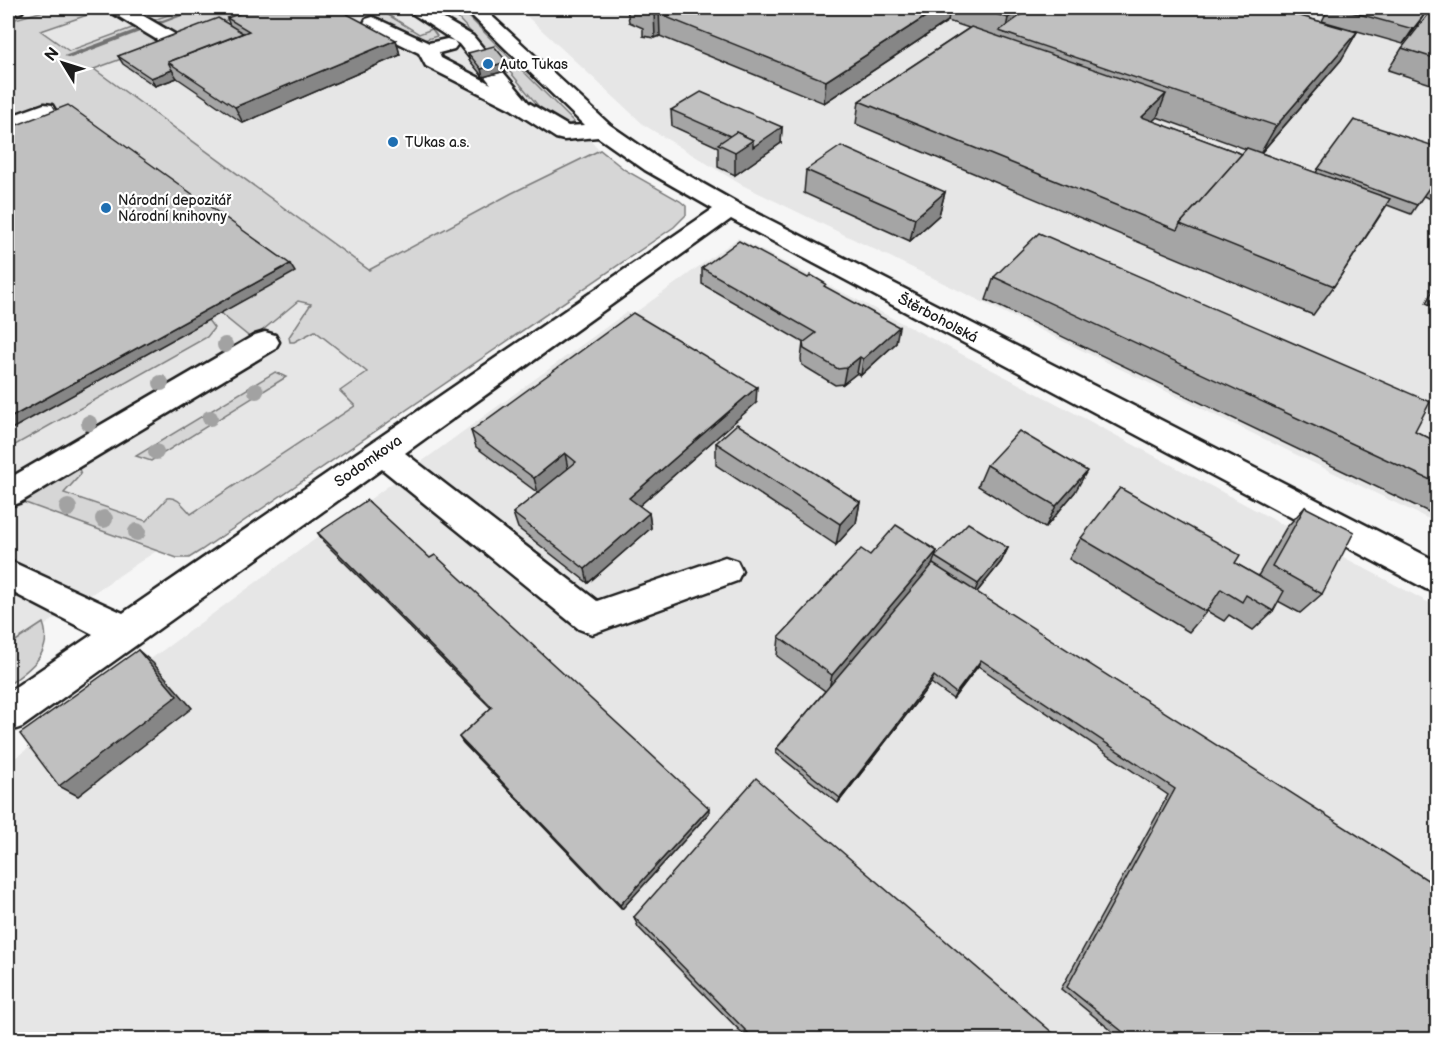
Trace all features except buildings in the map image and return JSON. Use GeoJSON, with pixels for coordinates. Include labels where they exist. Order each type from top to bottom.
{"type":"FeatureCollection","features":[{"type":"Feature","properties":{"kind":"street"},"geometry":{"type":"LineString","coordinates":[[8,10],[15,8]]}},
{"type":"Feature","properties":{"kind":"street"},"geometry":{"type":"LineString","coordinates":[[118,8],[176,43]]}},
{"type":"Feature","properties":{"kind":"street"},"geometry":{"type":"LineString","coordinates":[[413,8],[466,40],[521,108]]}},
{"type":"Feature","properties":{"kind":"street","name":"Štěrboholská"},"geometry":{"type":"LineString","coordinates":[[473,8],[602,130],[653,165],[730,209],[1437,579]]}},
{"type":"Feature","properties":{"kind":"street"},"geometry":{"type":"LineString","coordinates":[[373,22],[427,49],[434,62],[521,108],[564,134],[602,130]]}},
{"type":"Feature","properties":{"kind":"street"},"geometry":{"type":"LineString","coordinates":[[427,49],[466,40]]}},
{"type":"Feature","properties":{"kind":"street"},"geometry":{"type":"LineString","coordinates":[[8,125],[44,111]]}},
{"type":"Feature","properties":{"kind":"street","name":"Sodomkova"},"geometry":{"type":"LineString","coordinates":[[8,714],[730,209]]}},
{"type":"Feature","properties":{"kind":"street"},"geometry":{"type":"LineString","coordinates":[[8,494],[266,342]]}},
{"type":"Feature","properties":{"kind":"street"},"geometry":{"type":"LineString","coordinates":[[381,451],[592,618],[725,571]]}},
{"type":"Feature","properties":{"kind":"street"},"geometry":{"type":"LineString","coordinates":[[8,574],[125,631]]}},
{"type":"Feature","properties":{"kind":"shaded area"},"geometry":{"type":"Polygon","coordinates":[[[54,8],[81,9],[93,13],[41,31],[69,51],[187,8],[259,8],[94,69],[369,270],[512,193],[600,150],[625,170],[680,201],[686,206],[686,215],[674,227],[200,551],[189,558],[177,558],[20,501],[74,469],[79,469],[81,474],[64,493],[146,521],[167,498],[178,500],[191,514],[355,406],[340,391],[367,372],[315,331],[290,342],[289,337],[311,304],[298,301],[252,339],[220,313],[294,272],[8,143],[8,21],[54,8]]]}},
{"type":"Feature","properties":{"kind":"shaded area"},"geometry":{"type":"Polygon","coordinates":[[[108,8],[460,8],[600,150],[512,193],[370,270],[469,353],[144,559],[8,650],[8,109],[41,31],[108,8]]]}},
{"type":"Feature","properties":{"kind":"shaded area"},"geometry":{"type":"Polygon","coordinates":[[[358,8],[386,8],[380,10],[419,34],[432,29],[437,36],[424,40],[358,8]]]}},
{"type":"Feature","properties":{"kind":"shaded area"},"geometry":{"type":"Polygon","coordinates":[[[444,8],[460,8],[574,122],[568,125],[540,108],[496,55],[492,55],[455,15],[445,18],[437,12],[444,8]]]}},
{"type":"Feature","properties":{"kind":"shaded area"},"geometry":{"type":"Polygon","coordinates":[[[518,8],[1437,8],[1437,523],[742,185],[644,125],[518,8]]]}},
{"type":"Feature","properties":{"kind":"shaded area"},"geometry":{"type":"Polygon","coordinates":[[[738,238],[1050,400],[1437,607],[1437,1039],[8,1039],[8,763],[627,312],[632,315],[738,238]]]}},
{"type":"Feature","properties":{"kind":"shaded area"},"geometry":{"type":"Polygon","coordinates":[[[208,320],[214,328],[207,337],[8,449],[8,431],[208,320]]]}},
{"type":"Feature","properties":{"kind":"shaded area"},"geometry":{"type":"Polygon","coordinates":[[[275,372],[286,377],[151,461],[136,456],[275,372]]]}},
{"type":"Feature","properties":{"kind":"shaded area"},"geometry":{"type":"Polygon","coordinates":[[[43,623],[46,634],[45,643],[38,660],[8,685],[8,646],[43,623]]]}},
{"type":"Feature","properties":{"kind":"waterway"},"geometry":{"type":"LineString","coordinates":[[68,56],[200,8]]}},
{"type":"Feature","properties":{"kind":"place","name":"Auto Tukas"},"geometry":{"type":"Point","coordinates":[488,64]}},
{"type":"Feature","properties":{"kind":"place","name":"TUkas a.s."},"geometry":{"type":"Point","coordinates":[393,142]}},
{"type":"Feature","properties":{"kind":"place","name":"Národní depozitář Národní knihovny"},"geometry":{"type":"Point","coordinates":[106,208]}}]}
